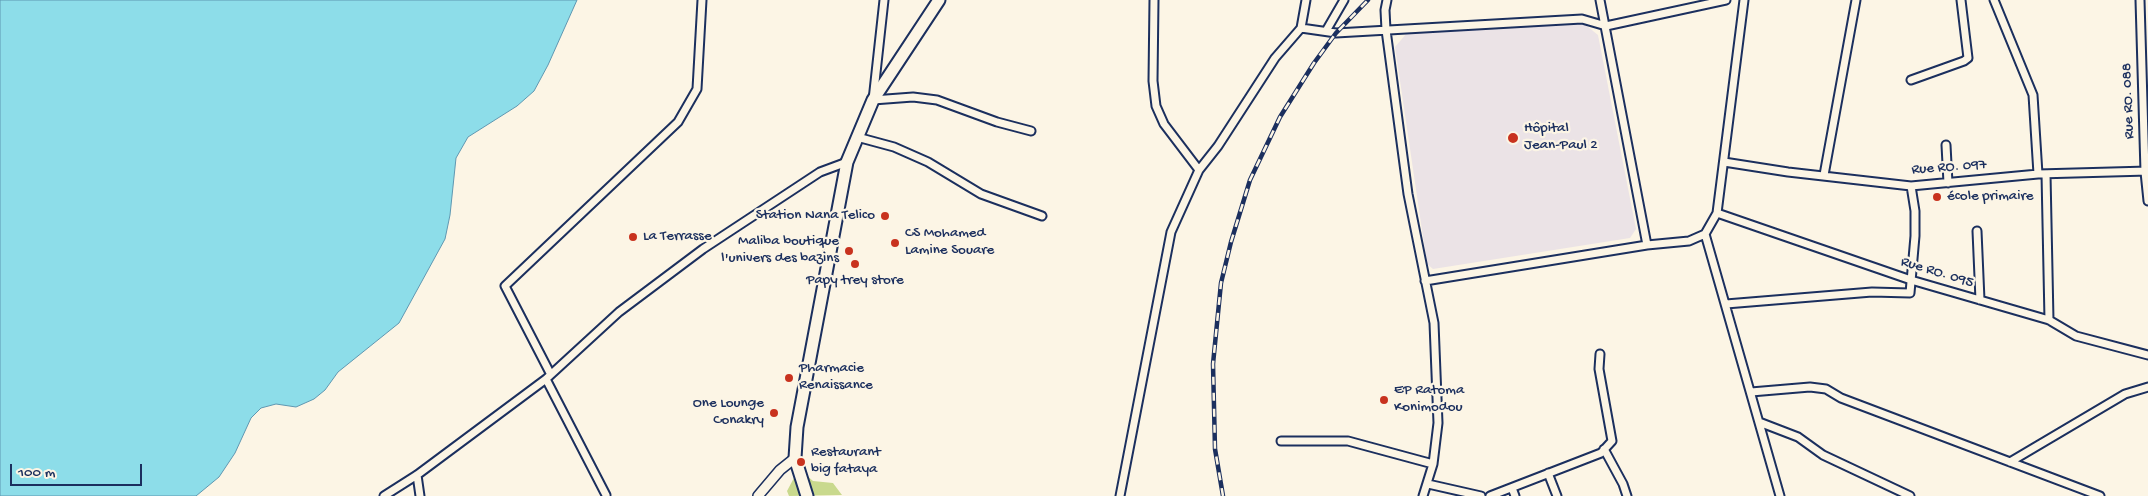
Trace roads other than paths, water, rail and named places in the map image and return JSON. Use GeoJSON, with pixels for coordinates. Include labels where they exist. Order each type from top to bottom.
{"type":"FeatureCollection","features":[{"type":"Feature","properties":{"kind":"main road"},"geometry":{"type":"LineString","coordinates":[[807,496],[795,458],[796,427],[846,162],[873,100],[939,0]]}},
{"type":"Feature","properties":{"kind":"street"},"geometry":{"type":"LineString","coordinates":[[605,496],[505,286],[678,122],[697,89],[702,0]]}},
{"type":"Feature","properties":{"kind":"street"},"geometry":{"type":"LineString","coordinates":[[884,0],[873,100],[913,97],[937,100],[997,122],[1032,130]]}},
{"type":"Feature","properties":{"kind":"street"},"geometry":{"type":"LineString","coordinates":[[1154,0],[1153,82],[1156,106],[1164,124],[1199,170]]}},
{"type":"Feature","properties":{"kind":"street"},"geometry":{"type":"LineString","coordinates":[[1120,496],[1171,232],[1199,170],[1218,146],[1275,58],[1300,28],[1306,0]]}},
{"type":"Feature","properties":{"kind":"street"},"geometry":{"type":"LineString","coordinates":[[1326,31],[1344,0]]}},
{"type":"Feature","properties":{"kind":"street"},"geometry":{"type":"LineString","coordinates":[[1387,0],[1385,10],[1386,30],[1408,194],[1434,323],[1438,423],[1433,464],[1423,496]]}},
{"type":"Feature","properties":{"kind":"street"},"geometry":{"type":"LineString","coordinates":[[1600,0],[1647,245]]}},
{"type":"Feature","properties":{"kind":"street"},"geometry":{"type":"LineString","coordinates":[[1300,28],[1336,33],[1582,18],[1606,26],[1726,0]]}},
{"type":"Feature","properties":{"kind":"street"},"geometry":{"type":"LineString","coordinates":[[1425,280],[1647,245],[1689,241],[1705,234],[1717,212],[1744,0]]}},
{"type":"Feature","properties":{"kind":"street"},"geometry":{"type":"LineString","coordinates":[[1824,175],[1856,0]]}},
{"type":"Feature","properties":{"kind":"street"},"geometry":{"type":"LineString","coordinates":[[1911,80],[1964,62],[1968,58],[1960,0]]}},
{"type":"Feature","properties":{"kind":"street"},"geometry":{"type":"LineString","coordinates":[[1994,0],[2033,95],[2038,174]]}},
{"type":"Feature","properties":{"kind":"street","name":"Rue RO. 088"},"geometry":{"type":"LineString","coordinates":[[2140,0],[2148,201]]}},
{"type":"Feature","properties":{"kind":"street"},"geometry":{"type":"LineString","coordinates":[[857,137],[894,147],[928,162],[981,194],[1042,216]]}},
{"type":"Feature","properties":{"kind":"street"},"geometry":{"type":"LineString","coordinates":[[1946,145],[1948,183]]}},
{"type":"Feature","properties":{"kind":"street"},"geometry":{"type":"LineString","coordinates":[[384,496],[417,475],[548,376],[619,312],[704,249],[820,172],[846,162]]}},
{"type":"Feature","properties":{"kind":"street","name":"Rue RO. 097"},"geometry":{"type":"LineString","coordinates":[[1724,162],[1788,172],[1911,186],[2038,174],[2147,172]]}},
{"type":"Feature","properties":{"kind":"street"},"geometry":{"type":"LineString","coordinates":[[2046,174],[2049,320]]}},
{"type":"Feature","properties":{"kind":"street"},"geometry":{"type":"LineString","coordinates":[[1726,304],[1872,292],[1910,293],[1915,211],[1911,186]]}},
{"type":"Feature","properties":{"kind":"street","name":"Rue RO. 095"},"geometry":{"type":"LineString","coordinates":[[1717,212],[1912,280],[2049,320],[2076,336],[2148,355]]}},
{"type":"Feature","properties":{"kind":"street"},"geometry":{"type":"LineString","coordinates":[[1977,231],[1980,300]]}},
{"type":"Feature","properties":{"kind":"street"},"geometry":{"type":"LineString","coordinates":[[1705,234],[1780,496]]}},
{"type":"Feature","properties":{"kind":"street"},"geometry":{"type":"LineString","coordinates":[[1490,496],[1601,453],[1612,441],[1599,369],[1600,354]]}},
{"type":"Feature","properties":{"kind":"street"},"geometry":{"type":"LineString","coordinates":[[1751,392],[1810,387],[1826,389],[1841,398],[2100,496]]}},
{"type":"Feature","properties":{"kind":"street"},"geometry":{"type":"LineString","coordinates":[[2010,462],[2126,394],[2148,387]]}},
{"type":"Feature","properties":{"kind":"street"},"geometry":{"type":"LineString","coordinates":[[1759,422],[1798,437],[1823,454],[1910,496]]}},
{"type":"Feature","properties":{"kind":"street"},"geometry":{"type":"LineString","coordinates":[[1281,441],[1348,442],[1433,464]]}},
{"type":"Feature","properties":{"kind":"street"},"geometry":{"type":"LineString","coordinates":[[1604,449],[1623,484],[1627,496]]}},
{"type":"Feature","properties":{"kind":"street"},"geometry":{"type":"LineString","coordinates":[[758,496],[780,470],[795,458]]}},
{"type":"Feature","properties":{"kind":"street"},"geometry":{"type":"LineString","coordinates":[[1548,473],[1557,496]]}},
{"type":"Feature","properties":{"kind":"street"},"geometry":{"type":"LineString","coordinates":[[417,475],[420,496]]}},
{"type":"Feature","properties":{"kind":"street"},"geometry":{"type":"LineString","coordinates":[[1428,484],[1480,496]]}},
{"type":"Feature","properties":{"kind":"street"},"geometry":{"type":"LineString","coordinates":[[1512,488],[1515,496]]}},
{"type":"Feature","properties":{"kind":"water"},"geometry":{"type":"Polygon","coordinates":[[[0,0],[577,0],[548,65],[534,91],[517,106],[468,137],[456,158],[450,215],[445,239],[399,323],[338,372],[325,390],[314,399],[296,407],[276,404],[261,408],[251,418],[235,453],[219,477],[196,496],[0,496],[0,0]]]}},
{"type":"Feature","properties":{"kind":"railway"},"geometry":{"type":"LineString","coordinates":[[1223,496],[1215,449],[1213,364],[1221,283],[1231,242],[1250,180],[1280,117],[1314,63],[1336,33],[1368,0]]}},
{"type":"Feature","properties":{"kind":"place","name":"Hôpital Jean-Paul 2"},"geometry":{"type":"Point","coordinates":[1513,138]}},
{"type":"Feature","properties":{"kind":"place","name":"école primaire"},"geometry":{"type":"Point","coordinates":[1937,197]}},
{"type":"Feature","properties":{"kind":"place","name":"Station Nana Telico"},"geometry":{"type":"Point","coordinates":[885,216]}},
{"type":"Feature","properties":{"kind":"place","name":"La Terrasse"},"geometry":{"type":"Point","coordinates":[633,237]}},
{"type":"Feature","properties":{"kind":"place","name":"CS Mohamed Lamine Souare"},"geometry":{"type":"Point","coordinates":[895,243]}},
{"type":"Feature","properties":{"kind":"place","name":"Maliba boutique l'univers des bazins"},"geometry":{"type":"Point","coordinates":[849,251]}},
{"type":"Feature","properties":{"kind":"place","name":"Papy trey store"},"geometry":{"type":"Point","coordinates":[855,264]}},
{"type":"Feature","properties":{"kind":"place","name":"Pharmacie Renaissance"},"geometry":{"type":"Point","coordinates":[789,378]}},
{"type":"Feature","properties":{"kind":"place","name":"EP Ratoma Konimodou"},"geometry":{"type":"Point","coordinates":[1384,400]}},
{"type":"Feature","properties":{"kind":"place","name":"One Lounge Conakry"},"geometry":{"type":"Point","coordinates":[774,413]}},
{"type":"Feature","properties":{"kind":"place","name":"Restaurant big fataya"},"geometry":{"type":"Point","coordinates":[801,462]}}]}
